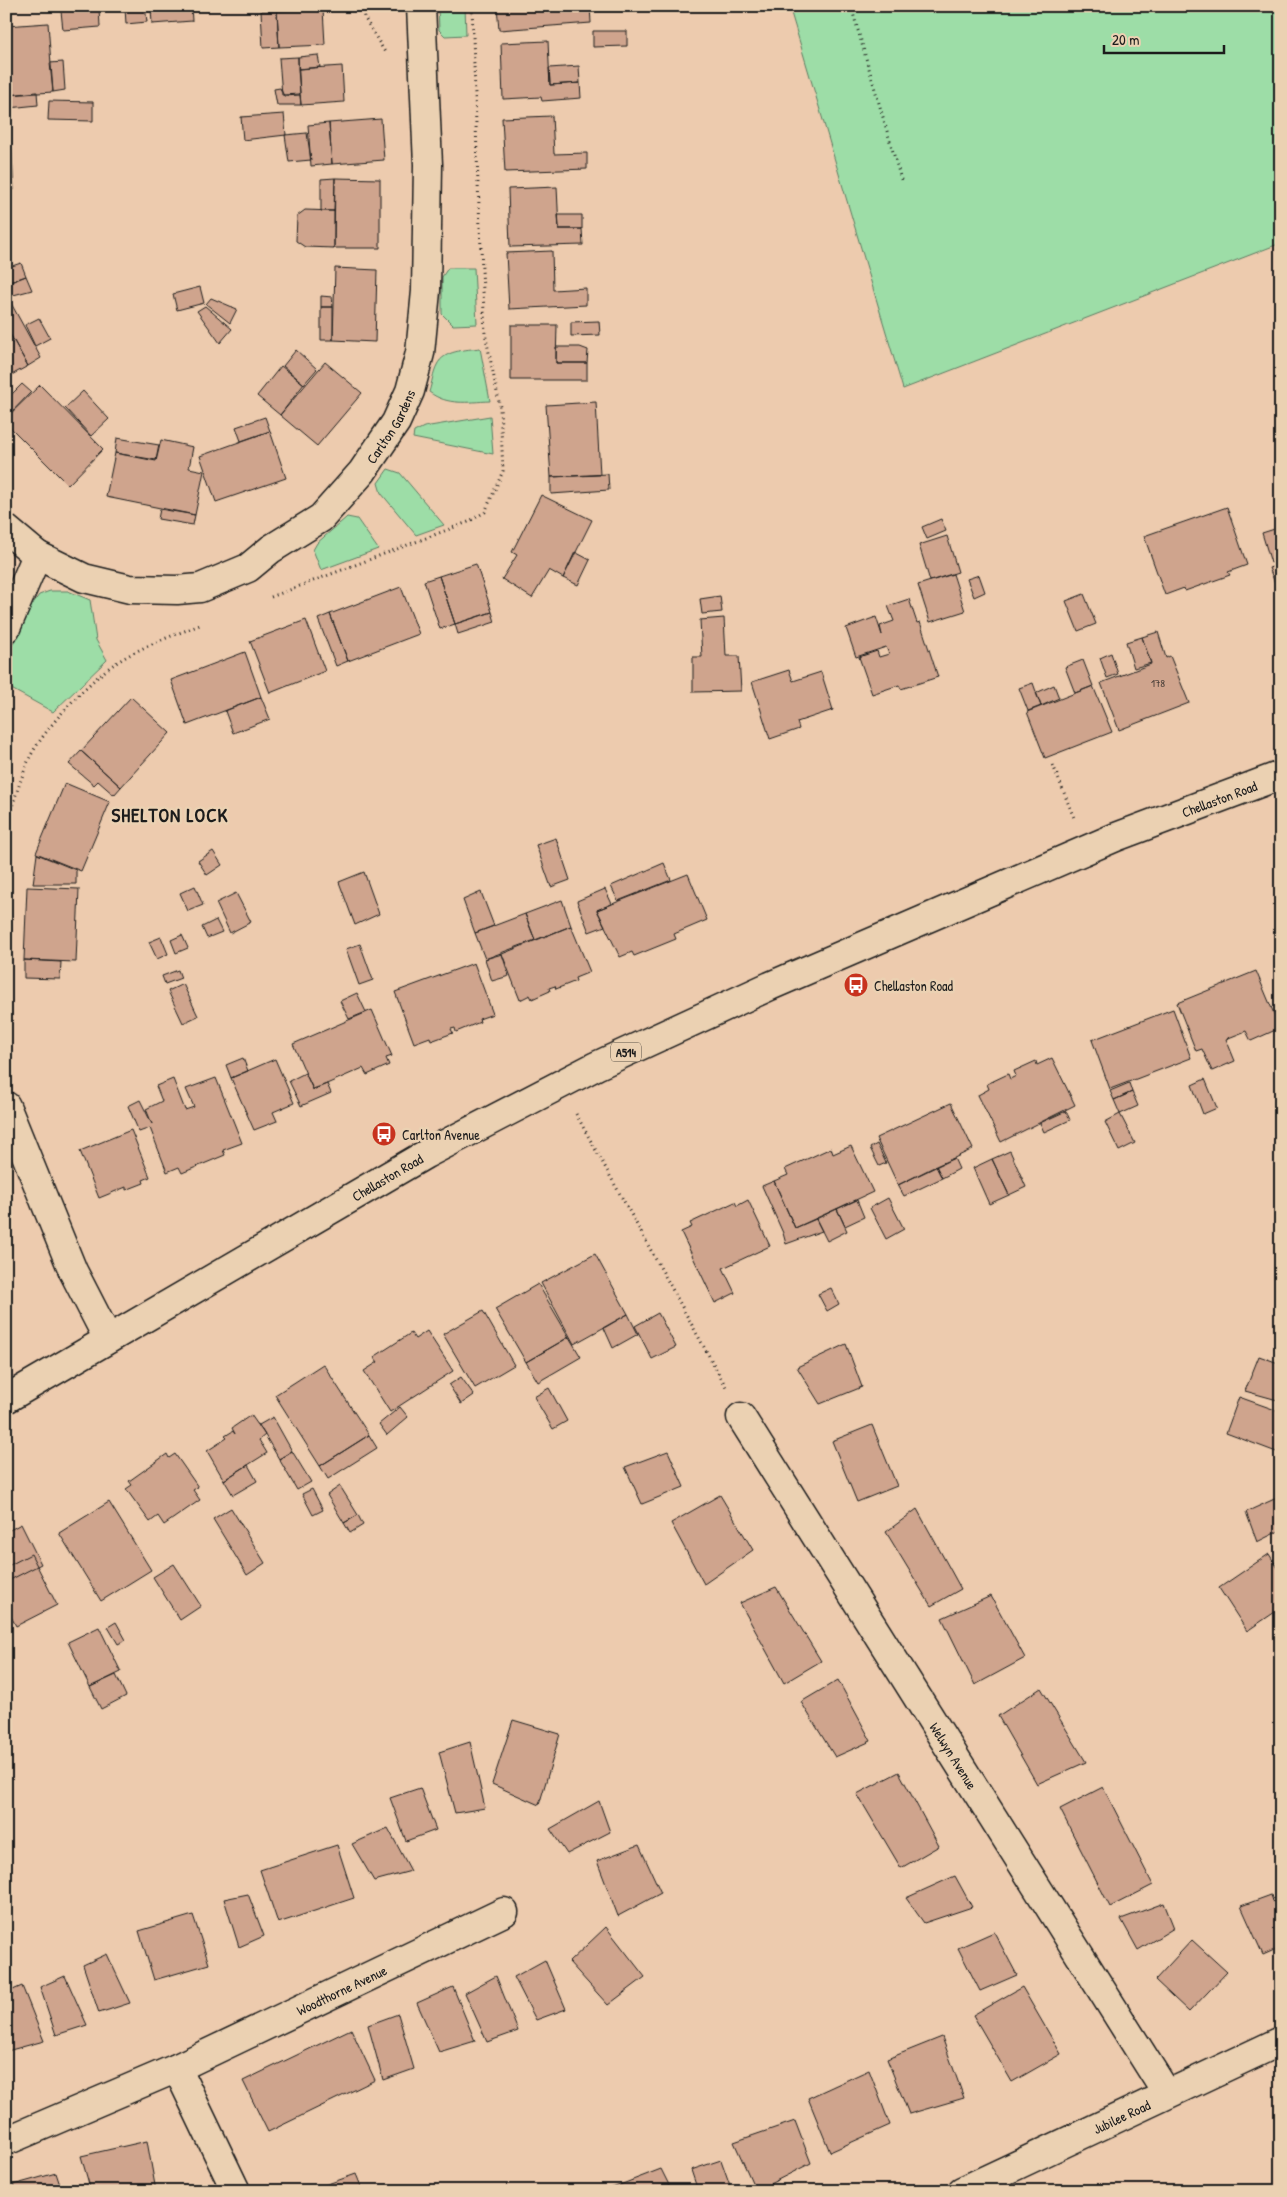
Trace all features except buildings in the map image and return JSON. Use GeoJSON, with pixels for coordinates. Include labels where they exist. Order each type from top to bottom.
{"type":"FeatureCollection","features":[{"type":"Feature","properties":{"kind":"street","name":"Carlton Gardens"},"geometry":{"type":"LineString","coordinates":[[37,554],[84,578],[130,589],[177,590],[200,588],[248,568],[271,549],[321,518],[362,472],[396,422],[410,391],[420,353],[426,291],[428,165],[421,6]]}},
{"type":"Feature","properties":{"kind":"street"},"geometry":{"type":"LineString","coordinates":[[6,530],[37,554],[6,628]]}},
{"type":"Feature","properties":{"kind":"street","name":"Chellaston Road"},"geometry":{"type":"LineString","coordinates":[[6,1400],[426,1154],[560,1085],[699,1018],[1088,850],[1281,775]]}},
{"type":"Feature","properties":{"kind":"street"},"geometry":{"type":"LineString","coordinates":[[6,1106],[73,1271],[108,1339]]}},
{"type":"Feature","properties":{"kind":"street","name":"Welwyn Avenue"},"geometry":{"type":"LineString","coordinates":[[741,1416],[1167,2094]]}},
{"type":"Feature","properties":{"kind":"street","name":"Woodthorne Avenue"},"geometry":{"type":"LineString","coordinates":[[6,2141],[177,2068],[504,1912]]}},
{"type":"Feature","properties":{"kind":"street","name":"Jubilee Road"},"geometry":{"type":"LineString","coordinates":[[962,2191],[1281,2041]]}},
{"type":"Feature","properties":{"kind":"street"},"geometry":{"type":"LineString","coordinates":[[177,2068],[236,2191]]}},
{"type":"Feature","properties":{"kind":"path"},"geometry":{"type":"LineString","coordinates":[[851,6],[902,183]]}},
{"type":"Feature","properties":{"kind":"path"},"geometry":{"type":"LineString","coordinates":[[1053,765],[1088,850]]}},
{"type":"Feature","properties":{"kind":"path"},"geometry":{"type":"LineString","coordinates":[[560,1085],[741,1416]]}},
{"type":"Feature","properties":{"kind":"green space"},"geometry":{"type":"Polygon","coordinates":[[[438,6],[465,6],[466,35],[445,36],[439,30],[438,6]]]}},
{"type":"Feature","properties":{"kind":"green space"},"geometry":{"type":"Polygon","coordinates":[[[789,6],[1281,6],[1281,243],[903,389],[789,6]]]}},
{"type":"Feature","properties":{"kind":"green space"},"geometry":{"type":"Polygon","coordinates":[[[448,268],[474,268],[477,324],[453,325],[442,314],[442,277],[448,268]]]}},
{"type":"Feature","properties":{"kind":"green space"},"geometry":{"type":"Polygon","coordinates":[[[480,348],[490,401],[451,401],[429,392],[434,371],[440,360],[445,356],[462,350],[480,348]]]}},
{"type":"Feature","properties":{"kind":"green space"},"geometry":{"type":"Polygon","coordinates":[[[490,416],[493,454],[413,438],[414,432],[424,427],[490,416]]]}},
{"type":"Feature","properties":{"kind":"green space"},"geometry":{"type":"Polygon","coordinates":[[[388,469],[400,473],[444,525],[416,535],[381,493],[378,483],[388,469]]]}},
{"type":"Feature","properties":{"kind":"green space"},"geometry":{"type":"Polygon","coordinates":[[[347,517],[357,519],[378,549],[321,570],[313,550],[317,543],[347,517]]]}},
{"type":"Feature","properties":{"kind":"green space"},"geometry":{"type":"Polygon","coordinates":[[[50,591],[68,591],[90,600],[96,640],[107,660],[53,712],[6,686],[6,665],[10,650],[29,609],[39,595],[50,591]]]}},
{"type":"Feature","properties":{"kind":"place","name":"Chellaston Road"},"geometry":{"type":"Point","coordinates":[856,985]}},
{"type":"Feature","properties":{"kind":"place","name":"Carlton Avenue"},"geometry":{"type":"Point","coordinates":[384,1134]}},
{"type":"Feature","properties":{"kind":"district","name":"SHELTON LOCK"},"geometry":{"type":"Point","coordinates":[170,815]}}]}
